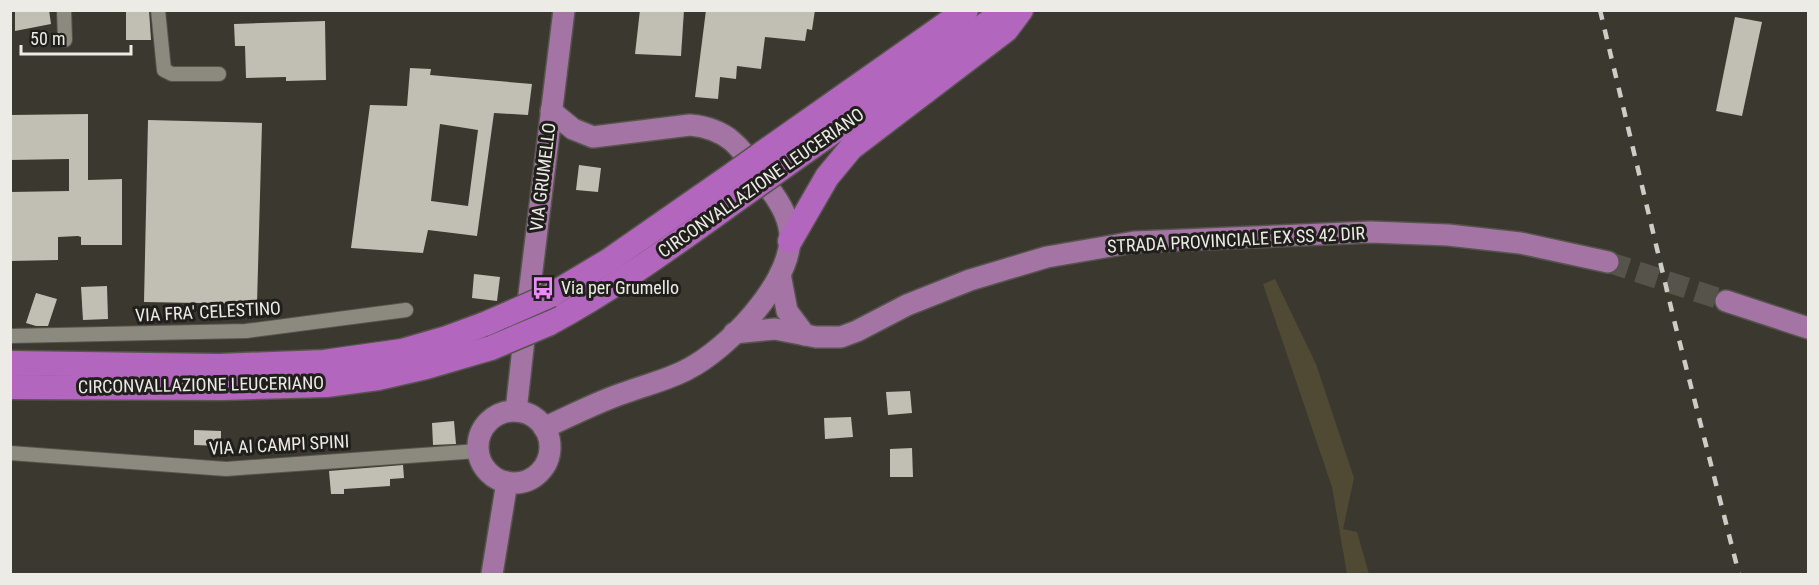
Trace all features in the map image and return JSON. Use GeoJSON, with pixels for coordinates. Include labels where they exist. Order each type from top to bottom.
{"type":"FeatureCollection","features":[{"type":"Feature","properties":{"kind":"highway","name":"CIRCONVALLAZIONE LEUCERIANO"},"geometry":{"type":"LineString","coordinates":[[10,387],[222,388],[326,385],[378,378],[491,348],[548,324],[636,272],[742,182],[966,10]]}},
{"type":"Feature","properties":{"kind":"highway","name":"CIRCONVALLAZIONE LEUCERIANO"},"geometry":{"type":"LineString","coordinates":[[771,161],[1006,10]]}},
{"type":"Feature","properties":{"kind":"highway"},"geometry":{"type":"LineString","coordinates":[[790,241],[827,177],[851,148],[1006,30],[1021,10]]}},
{"type":"Feature","properties":{"kind":"highway","name":"CIRCONVALLAZIONE LEUCERIANO"},"geometry":{"type":"LineString","coordinates":[[10,363],[219,366],[324,362],[402,351],[485,324],[551,295],[742,182]]}},
{"type":"Feature","properties":{"kind":"main road","name":"VIA GRUMELLO"},"geometry":{"type":"LineString","coordinates":[[516,411],[522,345],[564,10]]}},
{"type":"Feature","properties":{"kind":"main road"},"geometry":{"type":"LineString","coordinates":[[544,428],[623,393],[689,369],[734,333],[766,298],[786,262],[790,241],[789,224],[777,199],[738,146],[719,131],[690,125],[593,136],[573,129],[551,111]]}},
{"type":"Feature","properties":{"kind":"main road","name":"STRADA PROVINCIALE EX SS 42 DIR"},"geometry":{"type":"LineString","coordinates":[[734,333],[775,329],[828,338],[841,336],[970,280],[1047,257],[1134,242],[1371,232],[1448,235],[1520,243],[1608,262]]}},
{"type":"Feature","properties":{"kind":"main road"},"geometry":{"type":"LineString","coordinates":[[780,274],[787,311],[805,334]]}},
{"type":"Feature","properties":{"kind":"main road"},"geometry":{"type":"LineString","coordinates":[[1726,301],[1809,328]]}},
{"type":"Feature","properties":{"kind":"main road"},"geometry":{"type":"LineString","coordinates":[[516,411],[537,419],[544,428],[549,437],[550,447],[544,467],[537,475],[518,483],[507,482],[494,477],[486,470],[478,451],[479,440],[488,423],[496,416],[516,411]]}},
{"type":"Feature","properties":{"kind":"main road"},"geometry":{"type":"LineString","coordinates":[[492,574],[507,482]]}},
{"type":"Feature","properties":{"kind":"street"},"geometry":{"type":"LineString","coordinates":[[64,10],[65,40]]}},
{"type":"Feature","properties":{"kind":"street"},"geometry":{"type":"LineString","coordinates":[[158,10],[164,70],[172,74],[219,74]]}},
{"type":"Feature","properties":{"kind":"street","name":"VIA FRA' CELESTINO"},"geometry":{"type":"LineString","coordinates":[[10,336],[246,331],[406,310]]}},
{"type":"Feature","properties":{"kind":"street","name":"VIA AI CAMPI SPINI"},"geometry":{"type":"LineString","coordinates":[[10,453],[226,469],[478,451]]}},
{"type":"Feature","properties":{"kind":"shaded area"},"geometry":{"type":"Polygon","coordinates":[[[1275,279],[1316,364],[1354,478],[1343,529],[1357,532],[1369,574],[1347,574],[1332,487],[1263,284],[1275,279]]]}},
{"type":"Feature","properties":{"kind":"building"},"geometry":{"type":"Polygon","coordinates":[[[15,10],[49,10],[51,24],[15,31],[15,10]]]}},
{"type":"Feature","properties":{"kind":"building"},"geometry":{"type":"Polygon","coordinates":[[[126,10],[149,10],[151,40],[126,40],[126,10]]]}},
{"type":"Feature","properties":{"kind":"building"},"geometry":{"type":"Polygon","coordinates":[[[640,10],[684,10],[681,56],[635,54],[640,10]]]}},
{"type":"Feature","properties":{"kind":"building"},"geometry":{"type":"Polygon","coordinates":[[[706,10],[815,10],[812,30],[807,29],[805,41],[765,37],[761,69],[737,66],[736,79],[720,77],[718,99],[695,97],[706,10]]]}},
{"type":"Feature","properties":{"kind":"building"},"geometry":{"type":"Polygon","coordinates":[[[1735,17],[1762,22],[1742,116],[1716,111],[1735,17]]]}},
{"type":"Feature","properties":{"kind":"building"},"geometry":{"type":"Polygon","coordinates":[[[325,21],[326,80],[286,81],[286,77],[246,78],[245,46],[235,46],[234,24],[325,21]]]}},
{"type":"Feature","properties":{"kind":"building"},"geometry":{"type":"Polygon","coordinates":[[[410,68],[431,69],[430,75],[532,84],[528,115],[494,113],[477,236],[428,230],[423,253],[351,248],[370,105],[407,106],[410,68]],[[440,124],[431,201],[468,206],[478,130],[440,124]]]}},
{"type":"Feature","properties":{"kind":"building"},"geometry":{"type":"Polygon","coordinates":[[[88,114],[88,180],[122,179],[122,245],[81,245],[81,237],[58,237],[58,260],[10,261],[10,192],[69,191],[69,159],[10,160],[10,115],[88,114]]]}},
{"type":"Feature","properties":{"kind":"building"},"geometry":{"type":"Polygon","coordinates":[[[148,120],[262,123],[257,304],[144,302],[148,120]]]}},
{"type":"Feature","properties":{"kind":"building"},"geometry":{"type":"Polygon","coordinates":[[[579,165],[601,168],[598,192],[576,190],[579,165]]]}},
{"type":"Feature","properties":{"kind":"building"},"geometry":{"type":"Polygon","coordinates":[[[474,274],[500,277],[497,301],[472,298],[474,274]]]}},
{"type":"Feature","properties":{"kind":"building"},"geometry":{"type":"Polygon","coordinates":[[[107,286],[108,319],[83,320],[81,287],[107,286]]]}},
{"type":"Feature","properties":{"kind":"building"},"geometry":{"type":"Polygon","coordinates":[[[36,293],[57,299],[48,326],[26,323],[36,293]]]}},
{"type":"Feature","properties":{"kind":"building"},"geometry":{"type":"Polygon","coordinates":[[[910,391],[912,413],[888,415],[886,392],[910,391]]]}},
{"type":"Feature","properties":{"kind":"building"},"geometry":{"type":"Polygon","coordinates":[[[851,417],[853,437],[825,439],[824,418],[851,417]]]}},
{"type":"Feature","properties":{"kind":"building"},"geometry":{"type":"Polygon","coordinates":[[[454,421],[456,444],[433,445],[432,423],[454,421]]]}},
{"type":"Feature","properties":{"kind":"building"},"geometry":{"type":"Polygon","coordinates":[[[194,430],[221,431],[221,446],[194,445],[194,430]]]}},
{"type":"Feature","properties":{"kind":"building"},"geometry":{"type":"Polygon","coordinates":[[[912,448],[913,477],[890,477],[890,449],[912,448]]]}},
{"type":"Feature","properties":{"kind":"building"},"geometry":{"type":"Polygon","coordinates":[[[403,465],[404,478],[390,479],[390,486],[344,489],[344,494],[331,494],[329,471],[403,465]]]}},
{"type":"Feature","properties":{"kind":"tunnel"},"geometry":{"type":"LineString","coordinates":[[1608,262],[1726,301]]}},
{"type":"Feature","properties":{"kind":"railway"},"geometry":{"type":"LineString","coordinates":[[1600,10],[1674,320],[1739,574]]}},
{"type":"Feature","properties":{"kind":"place","name":"Via per Grumello"},"geometry":{"type":"Point","coordinates":[543,288]}}]}
